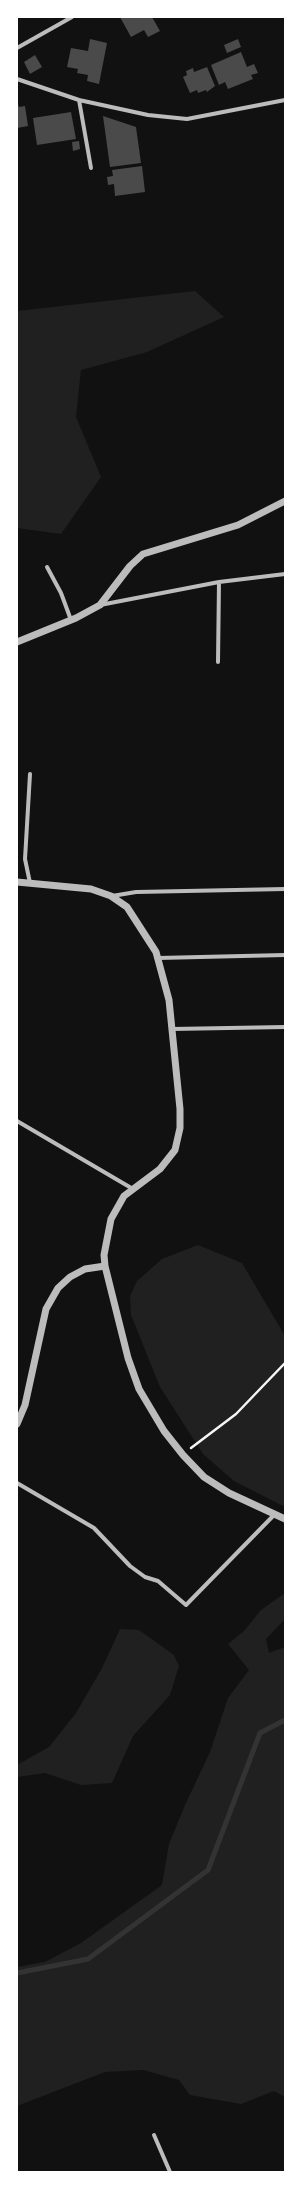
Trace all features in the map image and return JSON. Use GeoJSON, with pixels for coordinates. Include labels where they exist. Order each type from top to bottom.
{"type":"FeatureCollection","features":[{"type":"Feature","properties":{"kind":"street"},"geometry":{"type":"LineString","coordinates":[[17,48],[72,17]]}},
{"type":"Feature","properties":{"kind":"street"},"geometry":{"type":"LineString","coordinates":[[17,80],[79,100],[148,115],[187,119],[285,100]]}},
{"type":"Feature","properties":{"kind":"street"},"geometry":{"type":"LineString","coordinates":[[79,100],[91,168]]}},
{"type":"Feature","properties":{"kind":"street"},"geometry":{"type":"LineString","coordinates":[[100,605],[130,566],[143,554],[238,525],[285,501]]}},
{"type":"Feature","properties":{"kind":"street"},"geometry":{"type":"LineString","coordinates":[[47,567],[61,593],[71,620]]}},
{"type":"Feature","properties":{"kind":"street"},"geometry":{"type":"LineString","coordinates":[[17,642],[71,620],[100,605],[219,582],[285,574]]}},
{"type":"Feature","properties":{"kind":"street"},"geometry":{"type":"LineString","coordinates":[[218,662],[219,582]]}},
{"type":"Feature","properties":{"kind":"street"},"geometry":{"type":"LineString","coordinates":[[30,774],[25,859],[30,883]]}},
{"type":"Feature","properties":{"kind":"street"},"geometry":{"type":"LineString","coordinates":[[17,882],[91,889],[111,896],[127,907],[156,952],[169,1000],[180,1109],[178,1135],[175,1150],[160,1169],[124,1196],[110,1219],[105,1248],[105,1266],[120,1331],[140,1389],[164,1432],[204,1477],[229,1494],[285,1519]]}},
{"type":"Feature","properties":{"kind":"street"},"geometry":{"type":"LineString","coordinates":[[111,896],[136,892],[285,889]]}},
{"type":"Feature","properties":{"kind":"street"},"geometry":{"type":"LineString","coordinates":[[158,958],[285,955]]}},
{"type":"Feature","properties":{"kind":"street"},"geometry":{"type":"LineString","coordinates":[[171,1029],[285,1027]]}},
{"type":"Feature","properties":{"kind":"street"},"geometry":{"type":"LineString","coordinates":[[17,1121],[133,1189]]}},
{"type":"Feature","properties":{"kind":"street"},"geometry":{"type":"LineString","coordinates":[[17,1424],[25,1405],[46,1309],[58,1288],[70,1277],[86,1269],[105,1266]]}},
{"type":"Feature","properties":{"kind":"street"},"geometry":{"type":"LineString","coordinates":[[17,1484],[94,1528],[130,1566],[145,1577],[158,1581],[186,1606],[275,1514]]}},
{"type":"Feature","properties":{"kind":"street"},"geometry":{"type":"LineString","coordinates":[[154,2135],[170,2172]]}},
{"type":"Feature","properties":{"kind":"path"},"geometry":{"type":"LineString","coordinates":[[183,1455],[236,1414],[285,1363]]}},
{"type":"Feature","properties":{"kind":"shaded area"},"geometry":{"type":"Polygon","coordinates":[[[195,291],[224,317],[147,352],[81,370],[76,417],[101,477],[61,534],[17,528],[17,311],[195,291]]]}},
{"type":"Feature","properties":{"kind":"shaded area"},"geometry":{"type":"Polygon","coordinates":[[[198,1245],[242,1263],[285,1336],[285,1507],[234,1481],[203,1454],[160,1387],[131,1315],[130,1296],[137,1281],[162,1259],[198,1245]]]}},
{"type":"Feature","properties":{"kind":"shaded area"},"geometry":{"type":"Polygon","coordinates":[[[285,1593],[285,1619],[266,1639],[269,1653],[285,1647],[285,2097],[274,2091],[241,2104],[190,2095],[179,2080],[143,2070],[105,2072],[17,2106],[17,1967],[45,1962],[81,1943],[162,1885],[169,1844],[185,1805],[210,1752],[228,1698],[249,1670],[228,1644],[244,1631],[261,1610],[285,1593]]]}},
{"type":"Feature","properties":{"kind":"shaded area"},"geometry":{"type":"Polygon","coordinates":[[[120,1629],[139,1630],[174,1655],[179,1666],[170,1695],[133,1736],[112,1783],[81,1785],[45,1773],[17,1777],[17,1765],[49,1747],[76,1713],[102,1668],[120,1629]]]}},
{"type":"Feature","properties":{"kind":"building"},"geometry":{"type":"Polygon","coordinates":[[[120,17],[152,17],[160,31],[148,37],[144,30],[131,37],[120,17]]]}},
{"type":"Feature","properties":{"kind":"building"},"geometry":{"type":"Polygon","coordinates":[[[90,39],[107,43],[99,84],[87,81],[88,75],[77,73],[78,69],[67,67],[71,48],[88,51],[90,39]]]}},
{"type":"Feature","properties":{"kind":"building"},"geometry":{"type":"Polygon","coordinates":[[[238,39],[241,47],[227,53],[224,45],[238,39]]]}},
{"type":"Feature","properties":{"kind":"building"},"geometry":{"type":"Polygon","coordinates":[[[241,52],[247,67],[254,64],[258,73],[251,75],[253,79],[228,89],[225,82],[219,85],[211,65],[241,52]]]}},
{"type":"Feature","properties":{"kind":"building"},"geometry":{"type":"Polygon","coordinates":[[[35,55],[42,67],[30,74],[24,62],[35,55]]]}},
{"type":"Feature","properties":{"kind":"building"},"geometry":{"type":"Polygon","coordinates":[[[207,67],[215,86],[207,92],[206,90],[198,93],[197,90],[190,93],[183,77],[187,75],[186,71],[193,68],[194,72],[207,67]]]}},
{"type":"Feature","properties":{"kind":"building"},"geometry":{"type":"Polygon","coordinates":[[[17,102],[19,107],[25,106],[28,126],[17,128],[17,102]]]}},
{"type":"Feature","properties":{"kind":"building"},"geometry":{"type":"Polygon","coordinates":[[[71,112],[76,139],[37,145],[33,118],[71,112]]]}},
{"type":"Feature","properties":{"kind":"building"},"geometry":{"type":"Polygon","coordinates":[[[103,116],[136,127],[141,163],[110,167],[103,116]]]}},
{"type":"Feature","properties":{"kind":"building"},"geometry":{"type":"Polygon","coordinates":[[[79,141],[80,149],[73,151],[72,142],[79,141]]]}},
{"type":"Feature","properties":{"kind":"building"},"geometry":{"type":"Polygon","coordinates":[[[142,166],[145,192],[115,196],[114,184],[108,185],[107,177],[113,176],[112,170],[142,166]]]}},
{"type":"Feature","properties":{"kind":"waterway"},"geometry":{"type":"LineString","coordinates":[[17,1973],[88,1959],[208,1870],[260,1733],[285,1720]]}}]}
